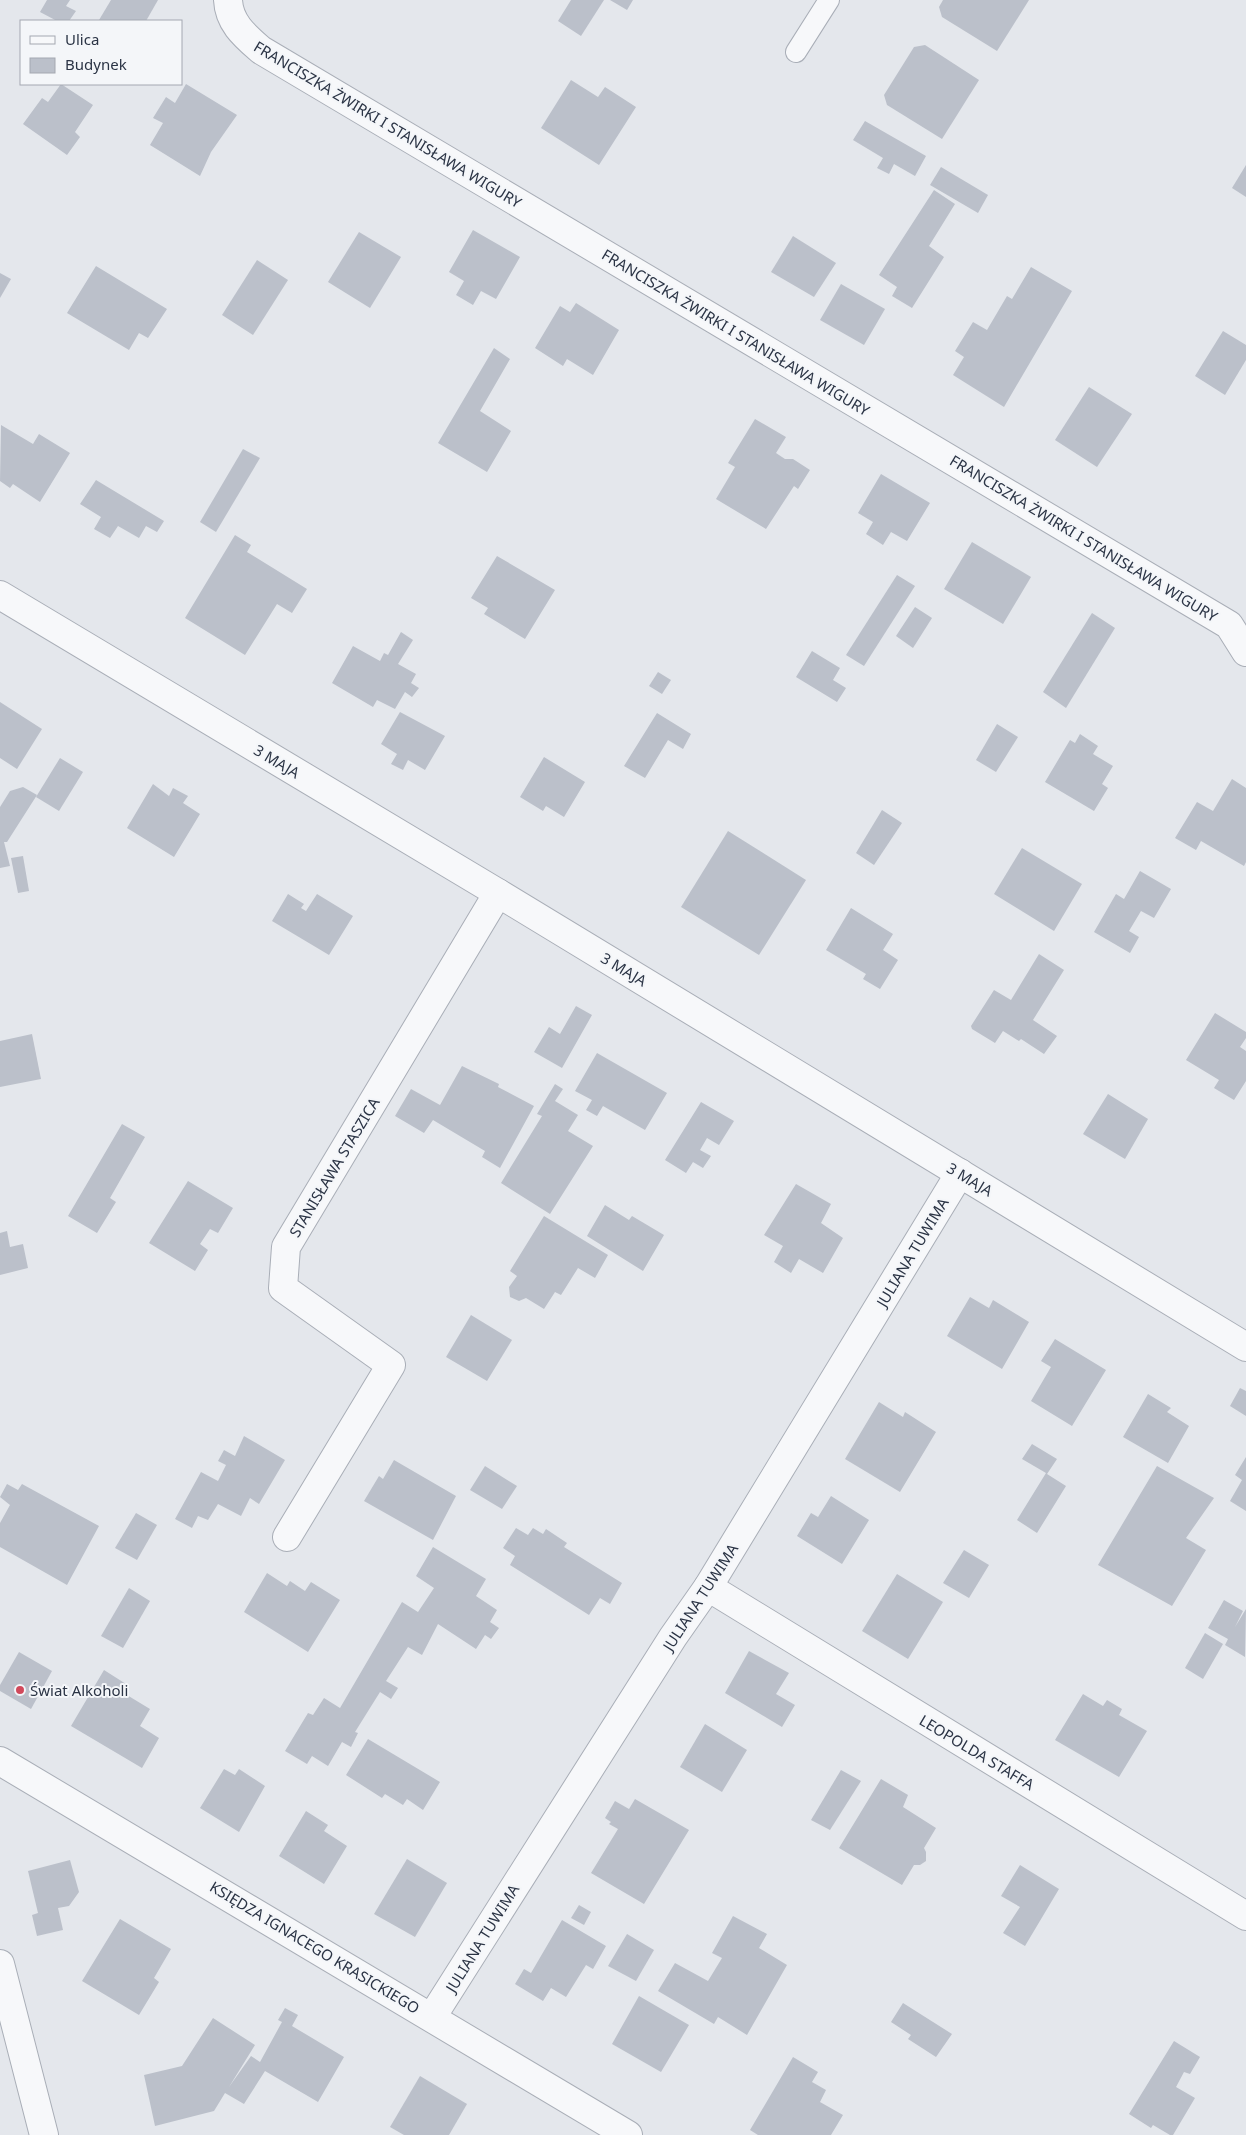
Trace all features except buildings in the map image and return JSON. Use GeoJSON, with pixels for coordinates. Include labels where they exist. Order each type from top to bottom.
{"type":"FeatureCollection","features":[{"type":"Feature","properties":{"kind":"street","name":"FRANCISZKA ŻWIRKI I STANISŁAWA WIGURY"},"geometry":{"type":"LineString","coordinates":[[228,4],[240,33],[261,50],[1229,624],[1246,652]]}},
{"type":"Feature","properties":{"kind":"street","name":"3 MAJA"},"geometry":{"type":"LineString","coordinates":[[0,594],[498,893],[1246,1347]]}},
{"type":"Feature","properties":{"kind":"street","name":"STANISŁAWA STASZICA"},"geometry":{"type":"LineString","coordinates":[[287,1537],[392,1365],[283,1288],[286,1247],[498,893]]}},
{"type":"Feature","properties":{"kind":"street","name":"JULIANA TUWIMA"},"geometry":{"type":"LineString","coordinates":[[432,2017],[673,1637],[708,1587],[960,1173]]}},
{"type":"Feature","properties":{"kind":"street","name":"LEOPOLDA STAFFA"},"geometry":{"type":"LineString","coordinates":[[708,1587],[1246,1916]]}},
{"type":"Feature","properties":{"kind":"street","name":"KSIĘDZA IGNACEGO KRASICKIEGO"},"geometry":{"type":"LineString","coordinates":[[0,1761],[628,2135]]}},
{"type":"Feature","properties":{"kind":"street"},"geometry":{"type":"LineString","coordinates":[[0,1964],[44,2135]]}},
{"type":"Feature","properties":{"kind":"lane"},"geometry":{"type":"LineString","coordinates":[[796,52],[829,0]]}},
{"type":"Feature","properties":{"kind":"place","name":"Świat Alkoholi"},"geometry":{"type":"Point","coordinates":[20,1690]}}]}
